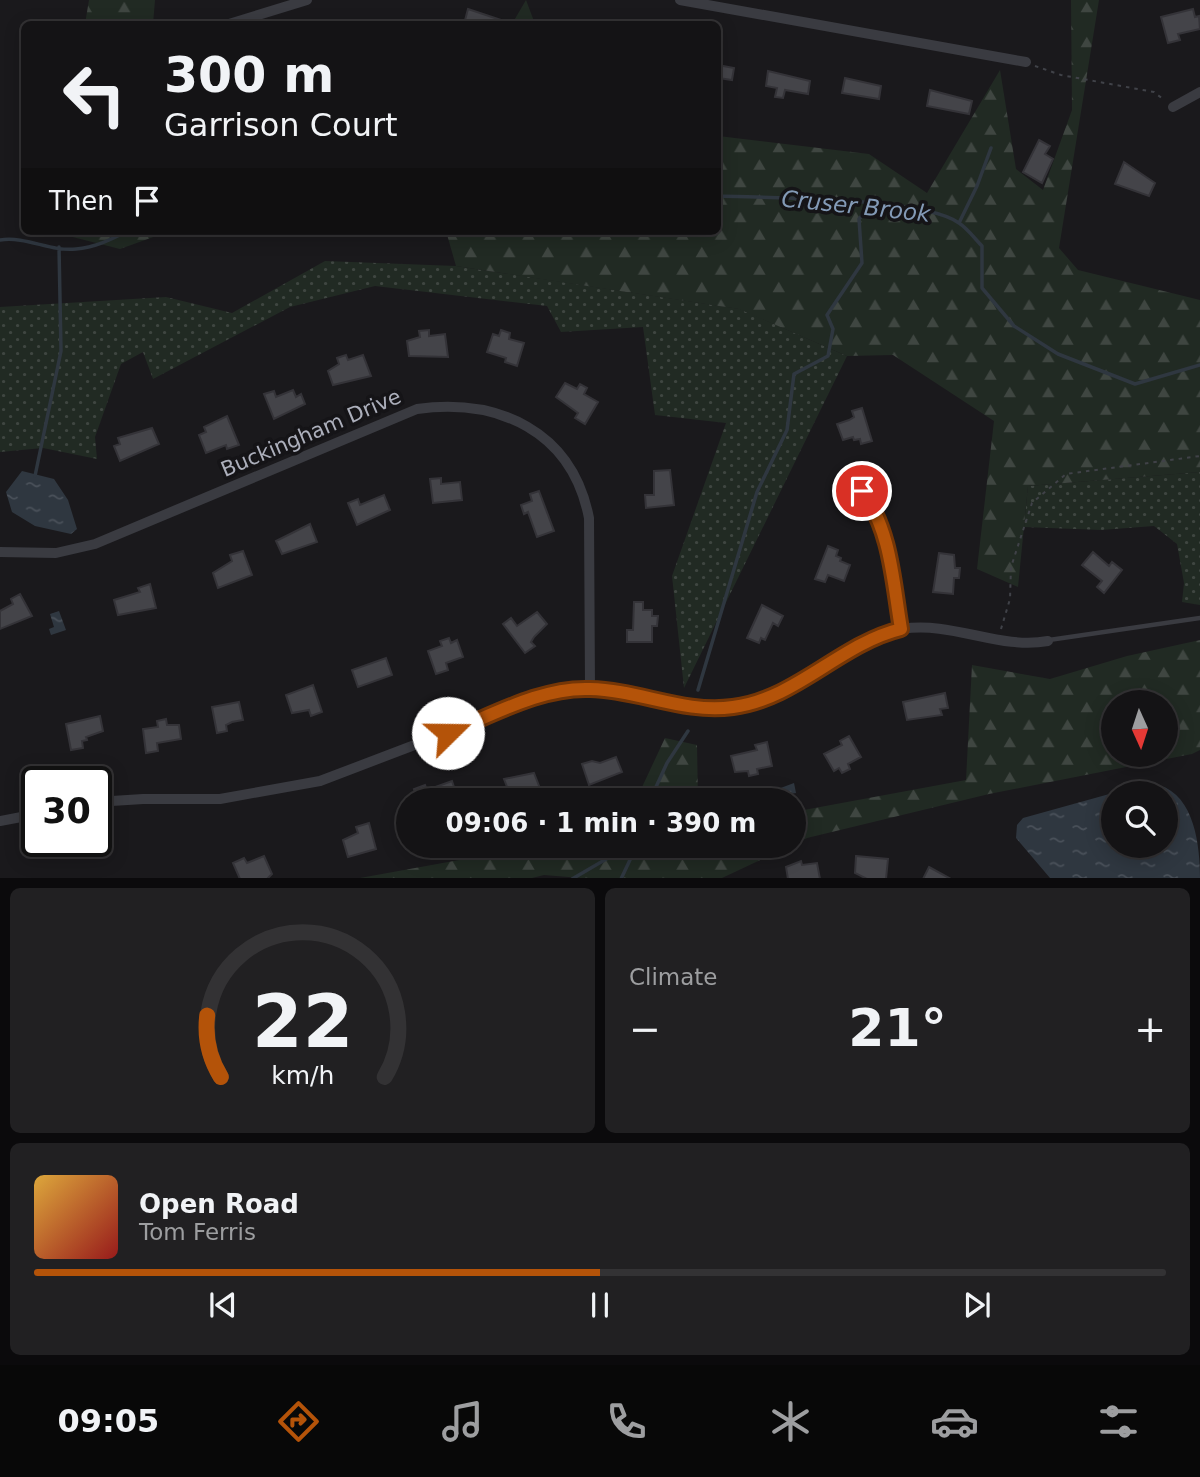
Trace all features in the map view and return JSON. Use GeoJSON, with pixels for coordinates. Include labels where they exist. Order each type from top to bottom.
{"type":"FeatureCollection","features":[{"type":"Feature","properties":{"kind":"street"},"geometry":{"type":"LineString","coordinates":[[239,21],[307,0]]}},
{"type":"Feature","properties":{"kind":"street"},"geometry":{"type":"LineString","coordinates":[[683,0],[1026,62]]}},
{"type":"Feature","properties":{"kind":"street"},"geometry":{"type":"LineString","coordinates":[[1173,107],[1200,92]]}},
{"type":"Feature","properties":{"kind":"street","name":"Buckingham Drive"},"geometry":{"type":"LineString","coordinates":[[0,552],[56,553],[95,544],[417,409],[449,405],[495,411],[533,428],[564,458],[584,492],[589,517],[590,688]]}},
{"type":"Feature","properties":{"kind":"street"},"geometry":{"type":"LineString","coordinates":[[862,491],[878,515],[885,535],[901,629]]}},
{"type":"Feature","properties":{"kind":"street"},"geometry":{"type":"LineString","coordinates":[[112,801],[220,799],[320,780],[551,693],[590,688],[635,694],[689,708],[739,706],[778,694],[848,650],[901,629],[940,626],[1011,641],[1033,643],[1048,640]]}},
{"type":"Feature","properties":{"kind":"street"},"geometry":{"type":"LineString","coordinates":[[0,821],[21,817]]}},
{"type":"Feature","properties":{"kind":"lane"},"geometry":{"type":"LineString","coordinates":[[1048,640],[1200,618]]}},
{"type":"Feature","properties":{"kind":"path"},"geometry":{"type":"LineString","coordinates":[[1026,62],[1061,75],[1154,92],[1173,107]]}},
{"type":"Feature","properties":{"kind":"path"},"geometry":{"type":"LineString","coordinates":[[1001,629],[1010,599],[1011,567],[1032,503],[1066,474],[1200,456]]}},
{"type":"Feature","properties":{"kind":"green space"},"geometry":{"type":"Polygon","coordinates":[[[89,0],[155,0],[153,21],[86,21],[89,0]]]}},
{"type":"Feature","properties":{"kind":"green space"},"geometry":{"type":"Polygon","coordinates":[[[526,0],[534,21],[514,21],[526,0]]]}},
{"type":"Feature","properties":{"kind":"green space"},"geometry":{"type":"Polygon","coordinates":[[[1071,0],[1099,0],[1059,248],[1078,270],[1200,300],[1200,472],[1028,486],[1018,587],[977,569],[994,421],[893,355],[847,356],[739,309],[456,266],[447,235],[721,235],[721,136],[869,154],[927,193],[1000,70],[1016,169],[1043,190],[1072,110],[1071,0]]]}},
{"type":"Feature","properties":{"kind":"green space"},"geometry":{"type":"Polygon","coordinates":[[[65,235],[159,235],[120,249],[65,235]]]}},
{"type":"Feature","properties":{"kind":"green space"},"geometry":{"type":"Polygon","coordinates":[[[325,261],[456,266],[740,309],[847,356],[684,688],[672,576],[726,423],[655,415],[643,327],[561,332],[547,306],[375,286],[290,307],[153,379],[143,352],[121,364],[95,437],[97,459],[43,448],[0,452],[0,307],[166,297],[232,313],[325,261]]]}},
{"type":"Feature","properties":{"kind":"green space"},"geometry":{"type":"Polygon","coordinates":[[[1200,472],[1200,605],[1182,602],[1184,583],[1177,544],[1154,526],[1101,530],[1024,527],[1028,486],[1200,472]]]}},
{"type":"Feature","properties":{"kind":"green space"},"geometry":{"type":"Polygon","coordinates":[[[1200,640],[1200,750],[1178,757],[1178,690],[1101,690],[1101,767],[1126,767],[989,794],[806,838],[806,810],[966,780],[972,665],[1050,679],[1127,656],[1200,640]]]}},
{"type":"Feature","properties":{"kind":"green space"},"geometry":{"type":"Polygon","coordinates":[[[665,738],[697,745],[698,788],[642,788],[665,738]]]}},
{"type":"Feature","properties":{"kind":"green space"},"geometry":{"type":"Polygon","coordinates":[[[470,858],[764,858],[722,878],[581,878],[544,875],[532,878],[360,878],[470,858]]]}},
{"type":"Feature","properties":{"kind":"water"},"geometry":{"type":"Polygon","coordinates":[[[22,471],[54,479],[68,500],[77,529],[71,534],[35,526],[12,512],[6,492],[22,471]]]}},
{"type":"Feature","properties":{"kind":"water"},"geometry":{"type":"Polygon","coordinates":[[[59,611],[66,630],[51,635],[49,629],[54,627],[50,614],[59,611]]]}},
{"type":"Feature","properties":{"kind":"water"},"geometry":{"type":"Polygon","coordinates":[[[794,783],[795,788],[781,788],[794,783]]]}},
{"type":"Feature","properties":{"kind":"water"},"geometry":{"type":"Polygon","coordinates":[[[1101,796],[1101,858],[1178,858],[1178,797],[1188,811],[1197,838],[1200,878],[1050,878],[1016,838],[1017,825],[1023,818],[1101,796]]]}},
{"type":"Feature","properties":{"kind":"building"},"geometry":{"type":"Polygon","coordinates":[[[468,9],[504,21],[465,21],[468,9]]]}},
{"type":"Feature","properties":{"kind":"building"},"geometry":{"type":"Polygon","coordinates":[[[1193,9],[1195,17],[1199,16],[1200,29],[1178,34],[1180,40],[1168,43],[1161,17],[1193,9]]]}},
{"type":"Feature","properties":{"kind":"building"},"geometry":{"type":"Polygon","coordinates":[[[721,66],[734,68],[732,80],[721,78],[721,66]]]}},
{"type":"Feature","properties":{"kind":"building"},"geometry":{"type":"Polygon","coordinates":[[[768,71],[810,81],[808,94],[785,90],[783,98],[775,97],[777,88],[766,86],[768,71]]]}},
{"type":"Feature","properties":{"kind":"building"},"geometry":{"type":"Polygon","coordinates":[[[845,78],[881,86],[879,99],[842,93],[845,78]]]}},
{"type":"Feature","properties":{"kind":"building"},"geometry":{"type":"Polygon","coordinates":[[[930,90],[972,101],[969,114],[927,106],[930,90]]]}},
{"type":"Feature","properties":{"kind":"building"},"geometry":{"type":"Polygon","coordinates":[[[1039,140],[1050,146],[1045,154],[1053,159],[1042,183],[1023,172],[1039,140]]]}},
{"type":"Feature","properties":{"kind":"building"},"geometry":{"type":"Polygon","coordinates":[[[1124,162],[1155,183],[1149,196],[1115,184],[1124,162]]]}},
{"type":"Feature","properties":{"kind":"building"},"geometry":{"type":"Polygon","coordinates":[[[429,330],[429,336],[445,334],[448,357],[409,356],[407,341],[420,337],[419,331],[429,330]]]}},
{"type":"Feature","properties":{"kind":"building"},"geometry":{"type":"Polygon","coordinates":[[[501,330],[510,333],[509,339],[524,343],[517,366],[505,362],[506,358],[487,352],[493,334],[499,336],[501,330]]]}},
{"type":"Feature","properties":{"kind":"building"},"geometry":{"type":"Polygon","coordinates":[[[346,355],[348,360],[363,355],[371,376],[333,385],[328,371],[339,364],[337,358],[346,355]]]}},
{"type":"Feature","properties":{"kind":"building"},"geometry":{"type":"Polygon","coordinates":[[[565,383],[577,389],[580,384],[587,388],[584,394],[598,402],[585,424],[575,418],[578,413],[556,397],[565,383]]]}},
{"type":"Feature","properties":{"kind":"building"},"geometry":{"type":"Polygon","coordinates":[[[293,390],[296,397],[301,394],[305,404],[274,419],[264,394],[274,391],[276,397],[293,390]]]}},
{"type":"Feature","properties":{"kind":"building"},"geometry":{"type":"Polygon","coordinates":[[[862,408],[872,441],[861,444],[860,439],[854,440],[853,437],[843,440],[837,424],[854,417],[852,411],[862,408]]]}},
{"type":"Feature","properties":{"kind":"building"},"geometry":{"type":"Polygon","coordinates":[[[227,416],[239,445],[227,449],[226,445],[206,453],[199,435],[206,432],[204,427],[227,416]]]}},
{"type":"Feature","properties":{"kind":"building"},"geometry":{"type":"Polygon","coordinates":[[[152,428],[159,444],[120,461],[114,446],[120,444],[118,438],[152,428]]]}},
{"type":"Feature","properties":{"kind":"building"},"geometry":{"type":"Polygon","coordinates":[[[670,470],[674,505],[646,508],[645,495],[654,495],[654,471],[670,470]]]}},
{"type":"Feature","properties":{"kind":"building"},"geometry":{"type":"Polygon","coordinates":[[[441,478],[441,484],[460,482],[462,500],[433,503],[430,479],[441,478]]]}},
{"type":"Feature","properties":{"kind":"building"},"geometry":{"type":"Polygon","coordinates":[[[539,491],[554,531],[537,537],[528,512],[524,514],[521,505],[532,501],[530,494],[539,491]]]}},
{"type":"Feature","properties":{"kind":"building"},"geometry":{"type":"Polygon","coordinates":[[[384,495],[390,510],[357,525],[348,503],[358,499],[360,505],[384,495]]]}},
{"type":"Feature","properties":{"kind":"building"},"geometry":{"type":"Polygon","coordinates":[[[310,524],[317,542],[282,554],[276,541],[310,524]]]}},
{"type":"Feature","properties":{"kind":"building"},"geometry":{"type":"Polygon","coordinates":[[[828,546],[838,550],[836,556],[841,558],[840,561],[850,565],[844,581],[828,575],[825,582],[815,579],[828,546]]]}},
{"type":"Feature","properties":{"kind":"building"},"geometry":{"type":"Polygon","coordinates":[[[243,551],[252,575],[218,588],[213,573],[232,561],[230,555],[243,551]]]}},
{"type":"Feature","properties":{"kind":"building"},"geometry":{"type":"Polygon","coordinates":[[[1093,552],[1109,566],[1112,562],[1122,570],[1104,593],[1097,587],[1102,581],[1082,565],[1093,552]]]}},
{"type":"Feature","properties":{"kind":"building"},"geometry":{"type":"Polygon","coordinates":[[[939,553],[954,555],[955,568],[960,568],[959,578],[954,578],[953,594],[933,592],[939,553]]]}},
{"type":"Feature","properties":{"kind":"building"},"geometry":{"type":"Polygon","coordinates":[[[150,584],[156,608],[118,615],[114,600],[140,592],[138,588],[150,584]]]}},
{"type":"Feature","properties":{"kind":"building"},"geometry":{"type":"Polygon","coordinates":[[[20,594],[32,616],[0,629],[0,611],[13,604],[11,599],[20,594]]]}},
{"type":"Feature","properties":{"kind":"building"},"geometry":{"type":"Polygon","coordinates":[[[634,602],[643,602],[643,610],[652,610],[652,616],[658,616],[657,626],[652,626],[652,642],[627,642],[627,630],[633,630],[634,602]]]}},
{"type":"Feature","properties":{"kind":"building"},"geometry":{"type":"Polygon","coordinates":[[[762,605],[783,616],[778,626],[773,623],[765,640],[761,638],[759,643],[747,638],[762,605]]]}},
{"type":"Feature","properties":{"kind":"building"},"geometry":{"type":"Polygon","coordinates":[[[537,612],[547,624],[531,642],[535,646],[525,653],[503,624],[511,618],[517,626],[537,612]]]}},
{"type":"Feature","properties":{"kind":"building"},"geometry":{"type":"Polygon","coordinates":[[[449,638],[451,643],[457,640],[463,657],[446,663],[448,670],[436,674],[428,651],[442,646],[440,641],[449,638]]]}},
{"type":"Feature","properties":{"kind":"building"},"geometry":{"type":"Polygon","coordinates":[[[386,658],[392,675],[358,687],[352,670],[386,658]]]}},
{"type":"Feature","properties":{"kind":"building"},"geometry":{"type":"Polygon","coordinates":[[[313,685],[322,712],[311,716],[309,710],[292,713],[286,695],[313,685]]]}},
{"type":"Feature","properties":{"kind":"building"},"geometry":{"type":"Polygon","coordinates":[[[945,693],[948,708],[940,709],[942,715],[907,720],[903,702],[945,693]]]}},
{"type":"Feature","properties":{"kind":"building"},"geometry":{"type":"Polygon","coordinates":[[[239,702],[243,720],[226,725],[227,731],[217,733],[212,707],[239,702]]]}},
{"type":"Feature","properties":{"kind":"building"},"geometry":{"type":"Polygon","coordinates":[[[100,716],[103,731],[86,737],[87,740],[82,741],[83,748],[71,750],[66,724],[100,716]]]}},
{"type":"Feature","properties":{"kind":"building"},"geometry":{"type":"Polygon","coordinates":[[[166,719],[167,725],[179,725],[181,739],[157,743],[158,751],[146,753],[143,729],[158,727],[157,721],[166,719]]]}},
{"type":"Feature","properties":{"kind":"building"},"geometry":{"type":"Polygon","coordinates":[[[849,736],[861,757],[848,764],[850,769],[842,773],[839,768],[834,771],[824,754],[842,745],[840,741],[849,736]]]}},
{"type":"Feature","properties":{"kind":"building"},"geometry":{"type":"Polygon","coordinates":[[[767,742],[772,766],[757,769],[758,774],[749,776],[748,771],[735,772],[731,756],[757,750],[755,745],[767,742]]]}},
{"type":"Feature","properties":{"kind":"building"},"geometry":{"type":"Polygon","coordinates":[[[616,757],[622,772],[589,785],[582,764],[592,761],[600,763],[616,757]]]}},
{"type":"Feature","properties":{"kind":"building"},"geometry":{"type":"Polygon","coordinates":[[[534,773],[540,788],[507,788],[504,779],[534,773]]]}},
{"type":"Feature","properties":{"kind":"building"},"geometry":{"type":"Polygon","coordinates":[[[452,781],[454,788],[433,788],[452,781]]]}},
{"type":"Feature","properties":{"kind":"building"},"geometry":{"type":"Polygon","coordinates":[[[369,823],[376,849],[348,857],[343,840],[358,833],[356,827],[369,823]]]}},
{"type":"Feature","properties":{"kind":"building"},"geometry":{"type":"Polygon","coordinates":[[[264,856],[272,874],[268,878],[240,878],[233,863],[244,858],[247,863],[264,856]]]}},
{"type":"Feature","properties":{"kind":"building"},"geometry":{"type":"Polygon","coordinates":[[[856,856],[888,859],[886,878],[865,878],[855,873],[856,856]]]}},
{"type":"Feature","properties":{"kind":"building"},"geometry":{"type":"Polygon","coordinates":[[[801,861],[802,865],[817,863],[820,878],[788,878],[786,867],[801,861]]]}},
{"type":"Feature","properties":{"kind":"building"},"geometry":{"type":"Polygon","coordinates":[[[929,867],[949,878],[924,878],[929,867]]]}},
{"type":"Feature","properties":{"kind":"waterway"},"geometry":{"type":"LineString","coordinates":[[959,223],[991,148]]}},
{"type":"Feature","properties":{"kind":"waterway","name":"Cruser Brook"},"geometry":{"type":"LineString","coordinates":[[721,196],[843,200],[940,214],[962,225],[982,246],[982,288],[1014,326],[1058,354],[1135,384],[1200,365]]}},
{"type":"Feature","properties":{"kind":"waterway"},"geometry":{"type":"LineString","coordinates":[[698,690],[757,492],[787,430],[794,374],[828,356],[833,329],[827,315],[862,263],[859,219],[872,204]]}},
{"type":"Feature","properties":{"kind":"waterway","name":"Cruser Brook"},"geometry":{"type":"LineString","coordinates":[[0,240],[20,240],[76,249],[96,245],[120,235]]}},
{"type":"Feature","properties":{"kind":"waterway"},"geometry":{"type":"LineString","coordinates":[[35,476],[61,351],[59,247]]}},
{"type":"Feature","properties":{"kind":"waterway"},"geometry":{"type":"LineString","coordinates":[[656,788],[667,763],[688,731]]}},
{"type":"Feature","properties":{"kind":"waterway"},"geometry":{"type":"LineString","coordinates":[[574,878],[608,858]]}},
{"type":"Feature","properties":{"kind":"waterway"},"geometry":{"type":"LineString","coordinates":[[621,878],[631,858]]}},
{"type":"Feature","properties":{"kind":"route"},"geometry":{"type":"LineString","coordinates":[[448,733],[532,699],[551,693],[590,688],[635,694],[689,708],[731,708],[748,705],[778,694],[848,650],[901,629],[885,535],[878,515],[862,491]]}}]}
